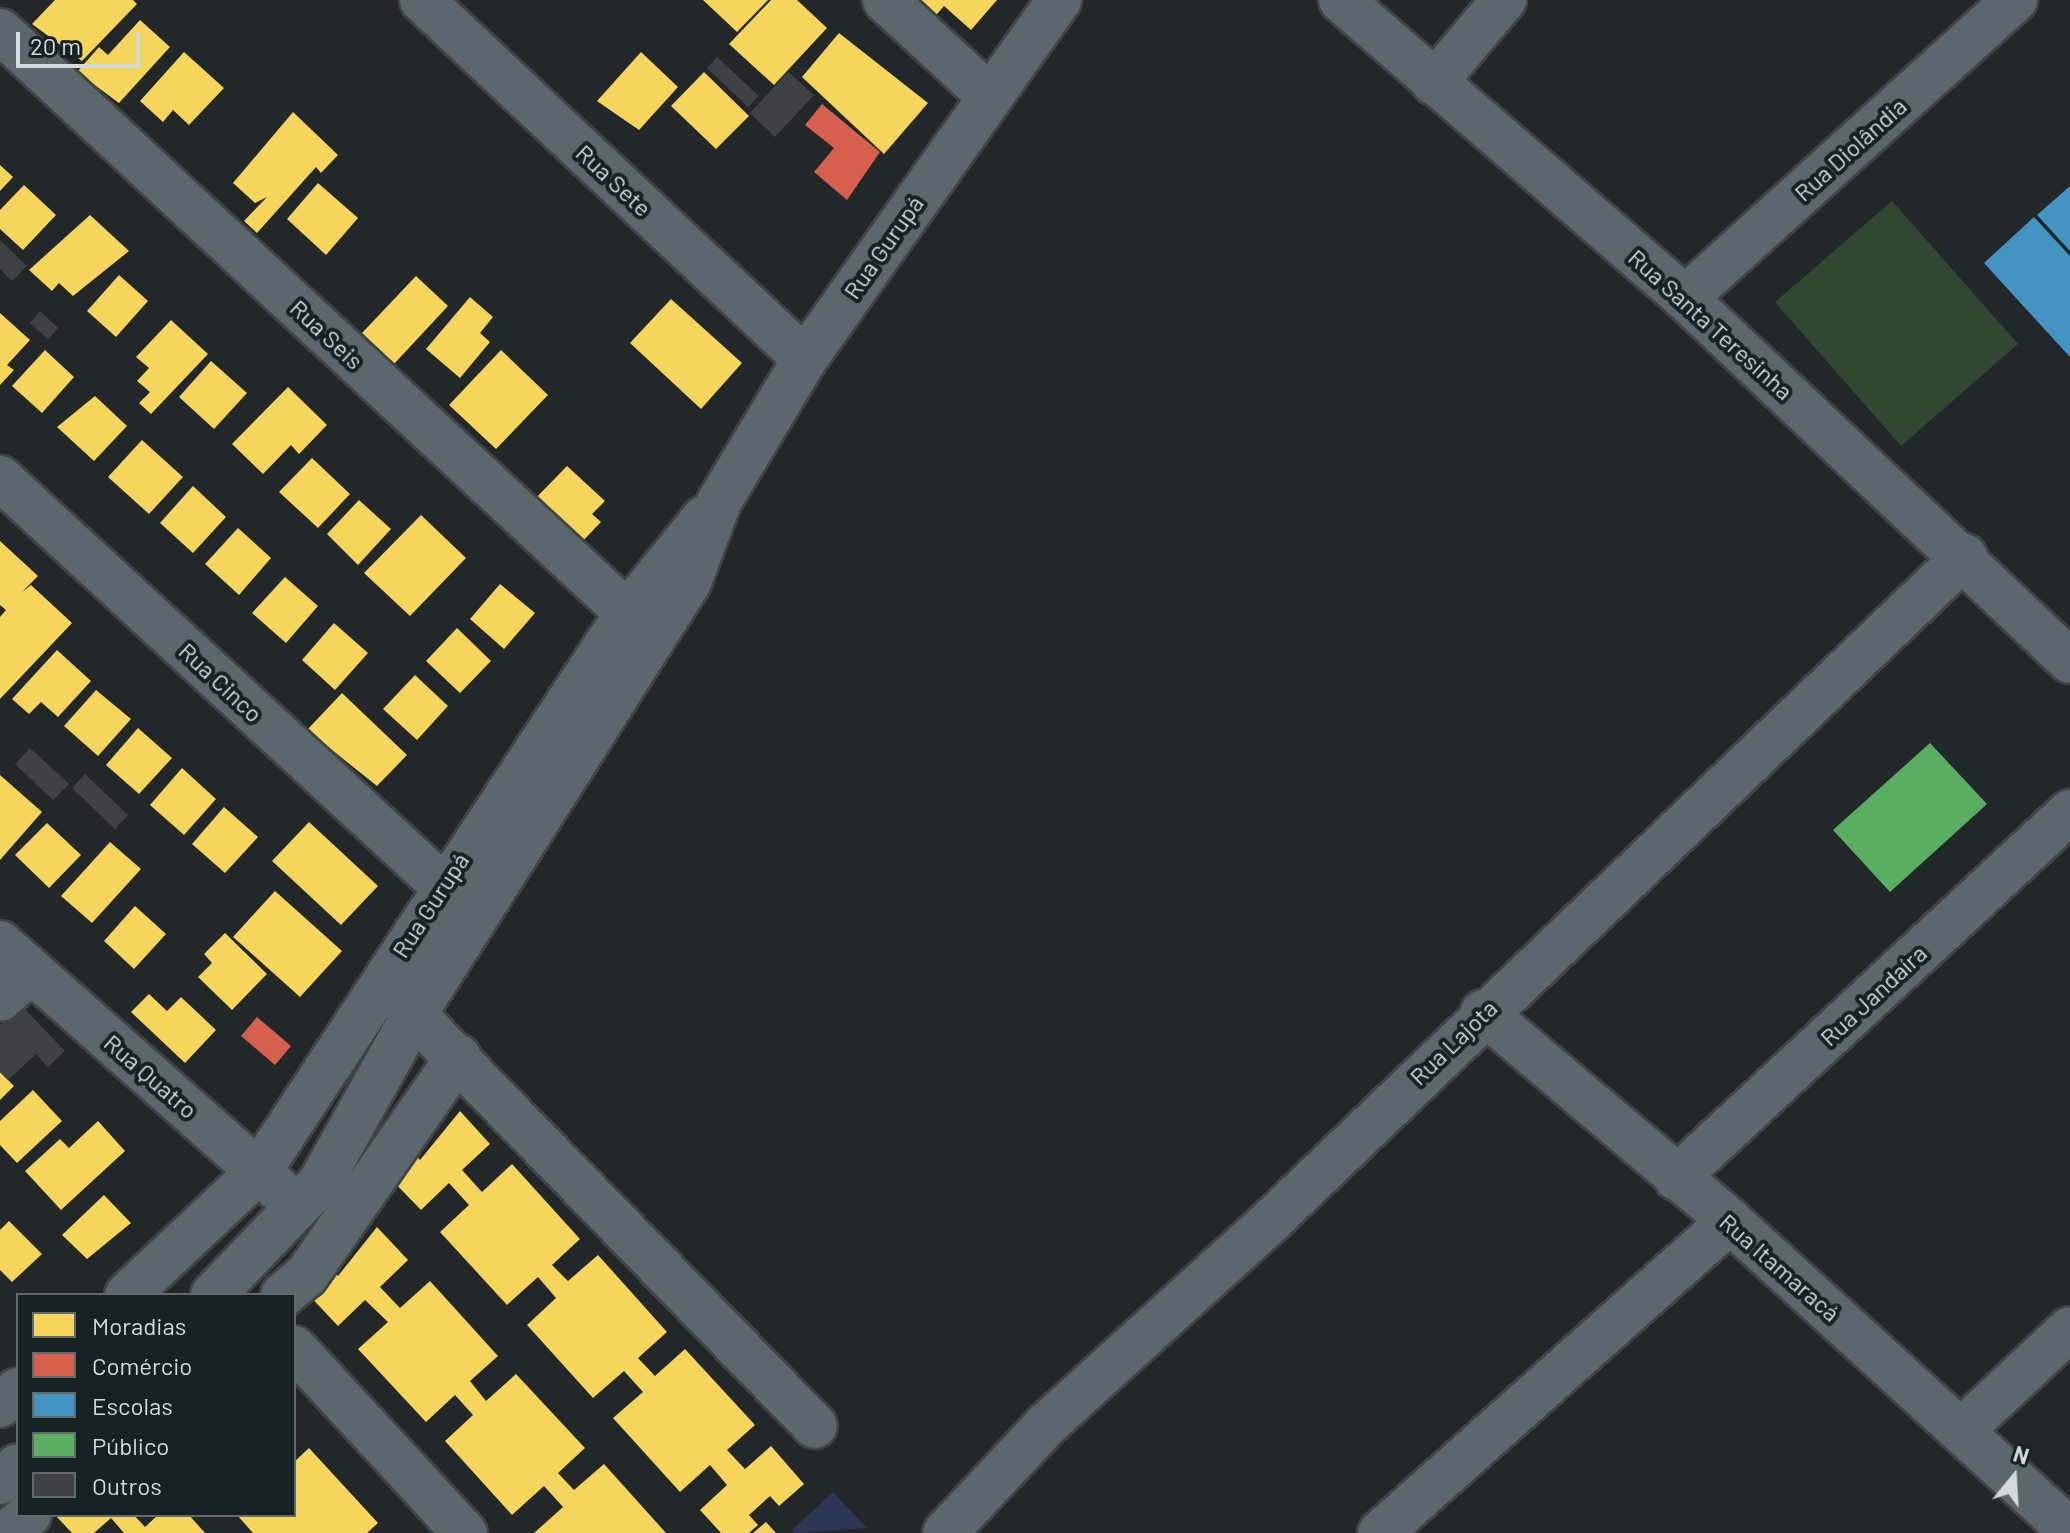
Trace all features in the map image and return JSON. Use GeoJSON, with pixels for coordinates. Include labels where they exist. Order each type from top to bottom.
{"type":"FeatureCollection","features":[{"type":"Feature","properties":{"kind":"street","name":"Rua Sete"},"geometry":{"type":"LineString","coordinates":[[422,0],[805,359]]}},
{"type":"Feature","properties":{"kind":"street"},"geometry":{"type":"LineString","coordinates":[[885,0],[988,95]]}},
{"type":"Feature","properties":{"kind":"street","name":"Rua Gurupá"},"geometry":{"type":"LineString","coordinates":[[129,1293],[260,1170],[442,885],[641,625],[689,582],[719,502],[805,359],[988,95],[1059,0]]}},
{"type":"Feature","properties":{"kind":"street","name":"Rua Santa Teresinha"},"geometry":{"type":"LineString","coordinates":[[1341,0],[1685,298],[1965,556],[2070,661]]}},
{"type":"Feature","properties":{"kind":"street"},"geometry":{"type":"LineString","coordinates":[[1434,83],[1504,0]]}},
{"type":"Feature","properties":{"kind":"street","name":"Rua Diolândia"},"geometry":{"type":"LineString","coordinates":[[1685,298],[2015,0]]}},
{"type":"Feature","properties":{"kind":"street","name":"Rua Seis"},"geometry":{"type":"LineString","coordinates":[[0,31],[641,625]]}},
{"type":"Feature","properties":{"kind":"street","name":"Rua Cinco"},"geometry":{"type":"LineString","coordinates":[[0,478],[442,885]]}},
{"type":"Feature","properties":{"kind":"street","name":"Rua Lajota"},"geometry":{"type":"LineString","coordinates":[[945,1533],[1046,1425],[1273,1219],[1483,1012],[1965,556]]}},
{"type":"Feature","properties":{"kind":"street","name":"Rua Gurupá"},"geometry":{"type":"LineString","coordinates":[[215,1293],[298,1212],[641,625]]}},
{"type":"Feature","properties":{"kind":"street","name":"Rua Jandaíra"},"geometry":{"type":"LineString","coordinates":[[1676,1178],[2070,812]]}},
{"type":"Feature","properties":{"kind":"street","name":"Rua Quatro"},"geometry":{"type":"LineString","coordinates":[[10,971],[260,1170],[298,1212]]}},
{"type":"Feature","properties":{"kind":"street"},"geometry":{"type":"LineString","coordinates":[[381,981],[815,1426]]}},
{"type":"Feature","properties":{"kind":"street","name":"Rua Itamaracá"},"geometry":{"type":"LineString","coordinates":[[1483,1012],[1730,1221],[1963,1429],[2058,1527]]}},
{"type":"Feature","properties":{"kind":"street"},"geometry":{"type":"LineString","coordinates":[[285,1293],[306,1276],[458,1057]]}},
{"type":"Feature","properties":{"kind":"street"},"geometry":{"type":"LineString","coordinates":[[1380,1533],[1730,1221]]}},
{"type":"Feature","properties":{"kind":"street"},"geometry":{"type":"LineString","coordinates":[[1963,1429],[2070,1329]]}},
{"type":"Feature","properties":{"kind":"street"},"geometry":{"type":"LineString","coordinates":[[296,1350],[465,1533]]}},
{"type":"Feature","properties":{"kind":"street"},"geometry":{"type":"LineString","coordinates":[[0,1405],[16,1392]]}},
{"type":"Feature","properties":{"kind":"street"},"geometry":{"type":"LineString","coordinates":[[8,1533],[27,1517]]}},
{"type":"Feature","properties":{"kind":"green space"},"geometry":{"type":"Polygon","coordinates":[[[1892,201],[2018,344],[1901,446],[1775,302],[1892,201]]]}},
{"type":"Feature","properties":{"kind":"water"},"geometry":{"type":"Polygon","coordinates":[[[833,1492],[867,1528],[794,1533],[792,1530],[833,1492]]]}},
{"type":"Feature","properties":{"kind":"building: Moradias"},"geometry":{"type":"Polygon","coordinates":[[[55,0],[133,0],[137,4],[82,61],[32,24],[55,0]]]}},
{"type":"Feature","properties":{"kind":"building: Moradias"},"geometry":{"type":"Polygon","coordinates":[[[703,0],[768,0],[737,32],[703,0]]]}},
{"type":"Feature","properties":{"kind":"building: Moradias"},"geometry":{"type":"Polygon","coordinates":[[[771,0],[797,0],[827,28],[774,85],[729,44],[771,0]]]}},
{"type":"Feature","properties":{"kind":"building: Moradias"},"geometry":{"type":"Polygon","coordinates":[[[907,0],[997,0],[971,30],[944,6],[931,21],[907,0]]]}},
{"type":"Feature","properties":{"kind":"building: Moradias"},"geometry":{"type":"Polygon","coordinates":[[[140,20],[170,47],[119,103],[77,72],[99,47],[108,55],[140,20]]]}},
{"type":"Feature","properties":{"kind":"building: Moradias"},"geometry":{"type":"Polygon","coordinates":[[[839,33],[928,103],[884,154],[802,77],[839,33]]]}},
{"type":"Feature","properties":{"kind":"building: Moradias"},"geometry":{"type":"Polygon","coordinates":[[[184,52],[224,88],[189,125],[173,110],[163,122],[140,101],[184,52]]]}},
{"type":"Feature","properties":{"kind":"building: Moradias"},"geometry":{"type":"Polygon","coordinates":[[[641,52],[678,87],[639,130],[597,101],[641,52]]]}},
{"type":"Feature","properties":{"kind":"building: Moradias"},"geometry":{"type":"Polygon","coordinates":[[[704,72],[749,116],[716,149],[671,106],[704,72]]]}},
{"type":"Feature","properties":{"kind":"building: Moradias"},"geometry":{"type":"Polygon","coordinates":[[[293,112],[338,155],[321,173],[316,167],[257,233],[244,221],[267,197],[255,203],[233,183],[293,112]]]}},
{"type":"Feature","properties":{"kind":"building: Moradias"},"geometry":{"type":"Polygon","coordinates":[[[0,165],[13,177],[0,191],[0,165]]]}},
{"type":"Feature","properties":{"kind":"building: Moradias"},"geometry":{"type":"Polygon","coordinates":[[[318,183],[358,218],[326,255],[287,219],[318,183]]]}},
{"type":"Feature","properties":{"kind":"building: Moradias"},"geometry":{"type":"Polygon","coordinates":[[[24,185],[56,215],[23,250],[0,229],[0,210],[24,185]]]}},
{"type":"Feature","properties":{"kind":"building: Moradias"},"geometry":{"type":"Polygon","coordinates":[[[90,215],[129,251],[73,296],[59,283],[52,291],[29,270],[90,215]]]}},
{"type":"Feature","properties":{"kind":"building: Moradias"},"geometry":{"type":"Polygon","coordinates":[[[119,275],[148,301],[116,337],[87,311],[119,275]]]}},
{"type":"Feature","properties":{"kind":"building: Moradias"},"geometry":{"type":"Polygon","coordinates":[[[416,276],[448,306],[394,364],[362,333],[416,276]]]}},
{"type":"Feature","properties":{"kind":"building: Moradias"},"geometry":{"type":"Polygon","coordinates":[[[470,297],[493,317],[480,333],[490,342],[460,378],[426,349],[470,297]]]}},
{"type":"Feature","properties":{"kind":"building: Moradias"},"geometry":{"type":"Polygon","coordinates":[[[671,299],[742,363],[701,409],[630,343],[671,299]]]}},
{"type":"Feature","properties":{"kind":"building: Moradias"},"geometry":{"type":"Polygon","coordinates":[[[0,313],[30,340],[7,365],[14,370],[0,385],[0,313]]]}},
{"type":"Feature","properties":{"kind":"building: Moradias"},"geometry":{"type":"Polygon","coordinates":[[[171,320],[208,354],[151,414],[139,403],[150,392],[137,381],[149,368],[136,357],[171,320]]]}},
{"type":"Feature","properties":{"kind":"building: Moradias"},"geometry":{"type":"Polygon","coordinates":[[[45,350],[74,377],[42,413],[12,386],[45,350]]]}},
{"type":"Feature","properties":{"kind":"building: Moradias"},"geometry":{"type":"Polygon","coordinates":[[[501,350],[548,395],[496,449],[449,405],[501,350]]]}},
{"type":"Feature","properties":{"kind":"building: Moradias"},"geometry":{"type":"Polygon","coordinates":[[[211,361],[247,393],[214,429],[179,397],[211,361]]]}},
{"type":"Feature","properties":{"kind":"building: Moradias"},"geometry":{"type":"Polygon","coordinates":[[[288,387],[327,425],[299,454],[291,445],[263,474],[232,444],[288,387]]]}},
{"type":"Feature","properties":{"kind":"building: Moradias"},"geometry":{"type":"Polygon","coordinates":[[[95,396],[127,426],[94,461],[57,427],[95,396]]]}},
{"type":"Feature","properties":{"kind":"building: Moradias"},"geometry":{"type":"Polygon","coordinates":[[[142,440],[183,477],[149,514],[108,477],[142,440]]]}},
{"type":"Feature","properties":{"kind":"building: Moradias"},"geometry":{"type":"Polygon","coordinates":[[[312,458],[350,494],[318,528],[279,492],[312,458]]]}},
{"type":"Feature","properties":{"kind":"building: Moradias"},"geometry":{"type":"Polygon","coordinates":[[[567,466],[605,501],[592,514],[601,522],[577,547],[530,504],[567,466]]]}},
{"type":"Feature","properties":{"kind":"building: Moradias"},"geometry":{"type":"Polygon","coordinates":[[[193,486],[226,517],[193,553],[160,523],[193,486]]]}},
{"type":"Feature","properties":{"kind":"building: Moradias"},"geometry":{"type":"Polygon","coordinates":[[[359,500],[391,529],[358,565],[327,534],[359,500]]]}},
{"type":"Feature","properties":{"kind":"building: Moradias"},"geometry":{"type":"Polygon","coordinates":[[[421,515],[466,558],[410,616],[364,573],[421,515]]]}},
{"type":"Feature","properties":{"kind":"building: Moradias"},"geometry":{"type":"Polygon","coordinates":[[[238,528],[271,558],[239,595],[205,564],[238,528]]]}},
{"type":"Feature","properties":{"kind":"building: Moradias"},"geometry":{"type":"Polygon","coordinates":[[[0,541],[38,576],[22,592],[31,585],[72,623],[0,699],[0,617],[6,610],[0,605],[0,541]]]}},
{"type":"Feature","properties":{"kind":"building: Moradias"},"geometry":{"type":"Polygon","coordinates":[[[285,577],[318,606],[286,643],[252,613],[285,577]]]}},
{"type":"Feature","properties":{"kind":"building: Moradias"},"geometry":{"type":"Polygon","coordinates":[[[500,584],[535,613],[504,649],[470,619],[500,584]]]}},
{"type":"Feature","properties":{"kind":"building: Moradias"},"geometry":{"type":"Polygon","coordinates":[[[334,623],[368,653],[335,690],[302,660],[334,623]]]}},
{"type":"Feature","properties":{"kind":"building: Moradias"},"geometry":{"type":"Polygon","coordinates":[[[457,628],[491,661],[460,693],[426,661],[457,628]]]}},
{"type":"Feature","properties":{"kind":"building: Moradias"},"geometry":{"type":"Polygon","coordinates":[[[57,650],[91,681],[58,717],[41,702],[29,714],[12,699],[57,650]]]}},
{"type":"Feature","properties":{"kind":"building: Moradias"},"geometry":{"type":"Polygon","coordinates":[[[415,675],[448,706],[417,740],[383,709],[415,675]]]}},
{"type":"Feature","properties":{"kind":"building: Moradias"},"geometry":{"type":"Polygon","coordinates":[[[96,690],[131,719],[98,756],[64,726],[96,690]]]}},
{"type":"Feature","properties":{"kind":"building: Moradias"},"geometry":{"type":"Polygon","coordinates":[[[342,693],[407,755],[377,786],[307,730],[342,693]]]}},
{"type":"Feature","properties":{"kind":"building: Moradias"},"geometry":{"type":"Polygon","coordinates":[[[138,728],[172,758],[139,794],[106,765],[138,728]]]}},
{"type":"Feature","properties":{"kind":"building: Moradias"},"geometry":{"type":"Polygon","coordinates":[[[182,768],[216,799],[184,835],[150,805],[182,768]]]}},
{"type":"Feature","properties":{"kind":"building: Moradias"},"geometry":{"type":"Polygon","coordinates":[[[0,775],[42,812],[0,860],[0,775]]]}},
{"type":"Feature","properties":{"kind":"building: Moradias"},"geometry":{"type":"Polygon","coordinates":[[[224,807],[258,837],[225,873],[192,844],[224,807]]]}},
{"type":"Feature","properties":{"kind":"building: Moradias"},"geometry":{"type":"Polygon","coordinates":[[[309,822],[378,886],[341,925],[272,861],[309,822]]]}},
{"type":"Feature","properties":{"kind":"building: Moradias"},"geometry":{"type":"Polygon","coordinates":[[[47,823],[81,855],[49,888],[15,855],[47,823]]]}},
{"type":"Feature","properties":{"kind":"building: Moradias"},"geometry":{"type":"Polygon","coordinates":[[[110,842],[141,869],[92,923],[61,896],[110,842]]]}},
{"type":"Feature","properties":{"kind":"building: Moradias"},"geometry":{"type":"Polygon","coordinates":[[[275,891],[342,951],[300,997],[233,937],[275,891]]]}},
{"type":"Feature","properties":{"kind":"building: Moradias"},"geometry":{"type":"Polygon","coordinates":[[[135,906],[166,934],[134,969],[104,941],[135,906]]]}},
{"type":"Feature","properties":{"kind":"building: Moradias"},"geometry":{"type":"Polygon","coordinates":[[[225,933],[267,974],[232,1010],[198,977],[212,963],[204,954],[225,933]]]}},
{"type":"Feature","properties":{"kind":"building: Moradias"},"geometry":{"type":"Polygon","coordinates":[[[149,994],[167,1011],[181,997],[216,1030],[185,1063],[131,1012],[149,994]]]}},
{"type":"Feature","properties":{"kind":"building: Moradias"},"geometry":{"type":"Polygon","coordinates":[[[0,1072],[14,1086],[0,1100],[0,1072]]]}},
{"type":"Feature","properties":{"kind":"building: Moradias"},"geometry":{"type":"Polygon","coordinates":[[[33,1090],[62,1121],[17,1163],[0,1145],[0,1121],[33,1090]]]}},
{"type":"Feature","properties":{"kind":"building: Moradias"},"geometry":{"type":"Polygon","coordinates":[[[460,1111],[490,1144],[462,1170],[482,1192],[512,1164],[580,1239],[552,1265],[568,1281],[598,1255],[667,1332],[638,1358],[655,1376],[685,1349],[755,1425],[727,1450],[745,1469],[771,1446],[804,1484],[779,1506],[770,1496],[749,1515],[758,1525],[749,1533],[721,1533],[700,1510],[727,1485],[710,1465],[680,1492],[613,1418],[643,1392],[624,1371],[593,1398],[527,1325],[556,1298],[538,1277],[507,1305],[440,1232],[469,1205],[449,1183],[421,1210],[387,1175],[412,1151],[420,1160],[460,1111]]]}},
{"type":"Feature","properties":{"kind":"building: Moradias"},"geometry":{"type":"Polygon","coordinates":[[[98,1121],[125,1151],[61,1210],[25,1171],[60,1139],[69,1148],[98,1121]]]}},
{"type":"Feature","properties":{"kind":"building: Moradias"},"geometry":{"type":"Polygon","coordinates":[[[104,1195],[131,1223],[87,1259],[62,1235],[104,1195]]]}},
{"type":"Feature","properties":{"kind":"building: Moradias"},"geometry":{"type":"Polygon","coordinates":[[[9,1221],[42,1254],[12,1282],[0,1270],[0,1230],[9,1221]]]}},
{"type":"Feature","properties":{"kind":"building: Moradias"},"geometry":{"type":"Polygon","coordinates":[[[377,1227],[408,1260],[380,1287],[400,1308],[430,1281],[498,1356],[470,1381],[486,1401],[516,1374],[585,1448],[558,1473],[574,1490],[604,1464],[666,1533],[534,1533],[563,1507],[544,1486],[512,1515],[445,1441],[473,1415],[455,1395],[426,1422],[358,1349],[388,1322],[365,1300],[338,1326],[305,1291],[330,1267],[338,1276],[377,1227]]]}},
{"type":"Feature","properties":{"kind":"building: Moradias"},"geometry":{"type":"Polygon","coordinates":[[[309,1448],[378,1523],[367,1533],[253,1533],[239,1517],[296,1517],[296,1460],[309,1448]]]}},
{"type":"Feature","properties":{"kind":"building: Moradias"},"geometry":{"type":"Polygon","coordinates":[[[57,1517],[136,1517],[145,1527],[156,1517],[191,1517],[205,1533],[124,1533],[111,1518],[94,1533],[72,1533],[57,1517]]]}},
{"type":"Feature","properties":{"kind":"building: Moradias"},"geometry":{"type":"Polygon","coordinates":[[[766,1522],[776,1533],[753,1533],[766,1522]]]}},
{"type":"Feature","properties":{"kind":"building: Comércio"},"geometry":{"type":"Polygon","coordinates":[[[822,104],[880,152],[847,200],[814,172],[834,148],[805,125],[822,104]]]}},
{"type":"Feature","properties":{"kind":"building: Comércio"},"geometry":{"type":"Polygon","coordinates":[[[257,1017],[291,1046],[275,1065],[241,1036],[257,1017]]]}},
{"type":"Feature","properties":{"kind":"building: Escolas"},"geometry":{"type":"Polygon","coordinates":[[[2070,186],[2070,251],[2037,215],[2070,186]]]}},
{"type":"Feature","properties":{"kind":"building: Escolas"},"geometry":{"type":"Polygon","coordinates":[[[2034,217],[2070,256],[2070,357],[1984,263],[2034,217]]]}},
{"type":"Feature","properties":{"kind":"building: Público"},"geometry":{"type":"Polygon","coordinates":[[[1930,743],[1987,804],[1890,892],[1833,830],[1930,743]]]}},
{"type":"Feature","properties":{"kind":"building: Outros"},"geometry":{"type":"Polygon","coordinates":[[[717,57],[759,96],[748,107],[707,68],[717,57]]]}},
{"type":"Feature","properties":{"kind":"building: Outros"},"geometry":{"type":"Polygon","coordinates":[[[788,72],[814,95],[775,137],[750,113],[788,72]]]}},
{"type":"Feature","properties":{"kind":"building: Outros"},"geometry":{"type":"Polygon","coordinates":[[[0,240],[27,266],[12,281],[0,269],[0,240]]]}},
{"type":"Feature","properties":{"kind":"building: Outros"},"geometry":{"type":"Polygon","coordinates":[[[40,311],[58,328],[48,339],[30,323],[40,311]]]}},
{"type":"Feature","properties":{"kind":"building: Outros"},"geometry":{"type":"Polygon","coordinates":[[[30,748],[69,784],[53,800],[15,764],[30,748]]]}},
{"type":"Feature","properties":{"kind":"building: Outros"},"geometry":{"type":"Polygon","coordinates":[[[85,774],[128,815],[115,829],[72,788],[85,774]]]}},
{"type":"Feature","properties":{"kind":"building: Outros"},"geometry":{"type":"Polygon","coordinates":[[[21,1005],[65,1051],[48,1067],[36,1054],[8,1080],[0,1072],[0,1025],[21,1005]]]}}]}
